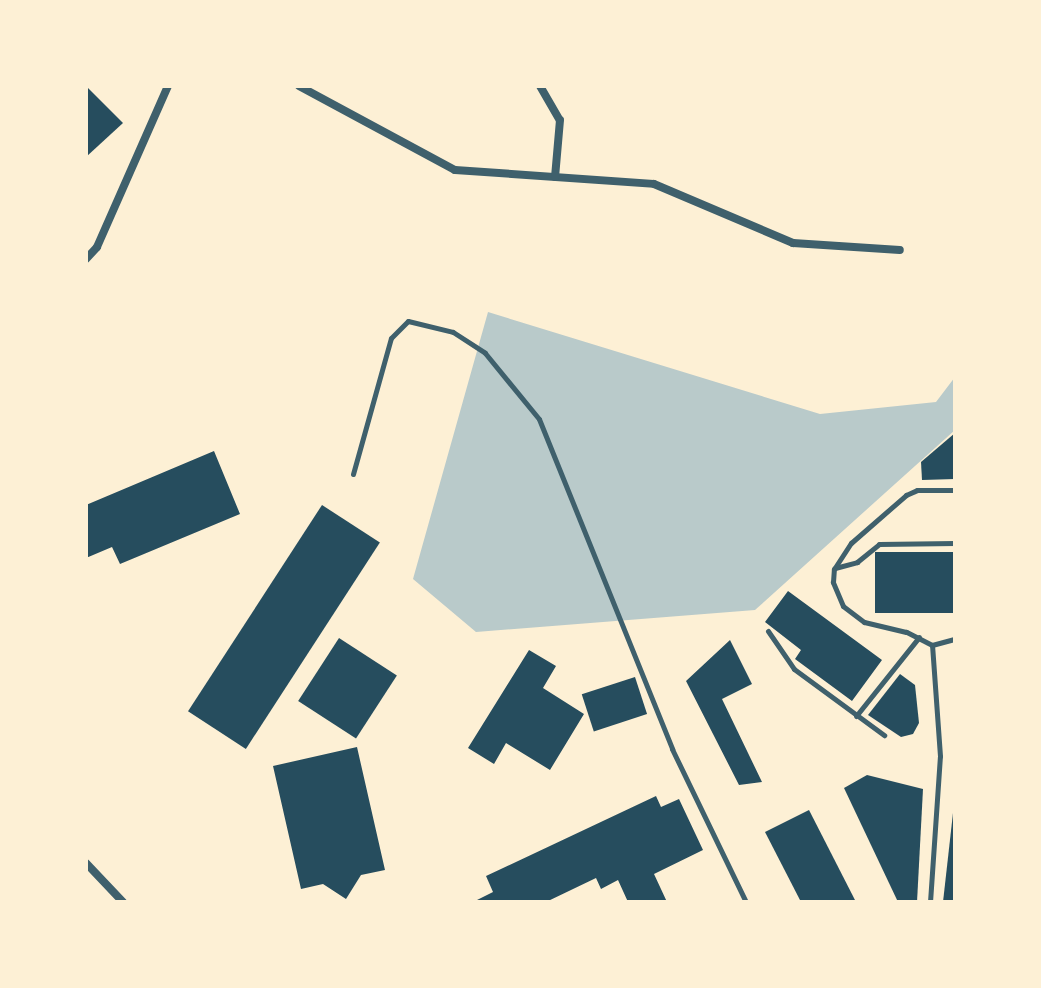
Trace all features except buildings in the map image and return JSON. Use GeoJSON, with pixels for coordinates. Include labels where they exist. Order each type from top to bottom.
{"type":"FeatureCollection","features":[{"type":"Feature","properties":{"kind":"street"},"geometry":{"type":"LineString","coordinates":[[86,259],[97,247],[168,86]]}},
{"type":"Feature","properties":{"kind":"street"},"geometry":{"type":"LineString","coordinates":[[299,86],[455,170],[654,184],[793,243],[900,250]]}},
{"type":"Feature","properties":{"kind":"street"},"geometry":{"type":"LineString","coordinates":[[540,86],[560,120],[555,177]]}},
{"type":"Feature","properties":{"kind":"street"},"geometry":{"type":"LineString","coordinates":[[86,863],[123,902]]}},
{"type":"Feature","properties":{"kind":"lane"},"geometry":{"type":"LineString","coordinates":[[353,474],[391,338],[408,321],[453,332],[485,353],[539,419],[672,749],[746,902]]}},
{"type":"Feature","properties":{"kind":"lane"},"geometry":{"type":"LineString","coordinates":[[955,490],[906,495],[851,543],[834,569],[836,593],[853,614],[878,628],[919,637],[932,645],[955,639]]}},
{"type":"Feature","properties":{"kind":"lane"},"geometry":{"type":"LineString","coordinates":[[834,569],[857,562],[879,544],[955,543]]}},
{"type":"Feature","properties":{"kind":"lane"},"geometry":{"type":"LineString","coordinates":[[768,631],[794,669],[884,735]]}},
{"type":"Feature","properties":{"kind":"lane"},"geometry":{"type":"LineString","coordinates":[[856,716],[919,637]]}},
{"type":"Feature","properties":{"kind":"lane"},"geometry":{"type":"LineString","coordinates":[[930,902],[940,756],[932,645]]}},
{"type":"Feature","properties":{"kind":"shaded area"},"geometry":{"type":"Polygon","coordinates":[[[488,312],[820,414],[936,402],[955,377],[955,430],[755,610],[476,632],[413,579],[488,312]]]}}]}
